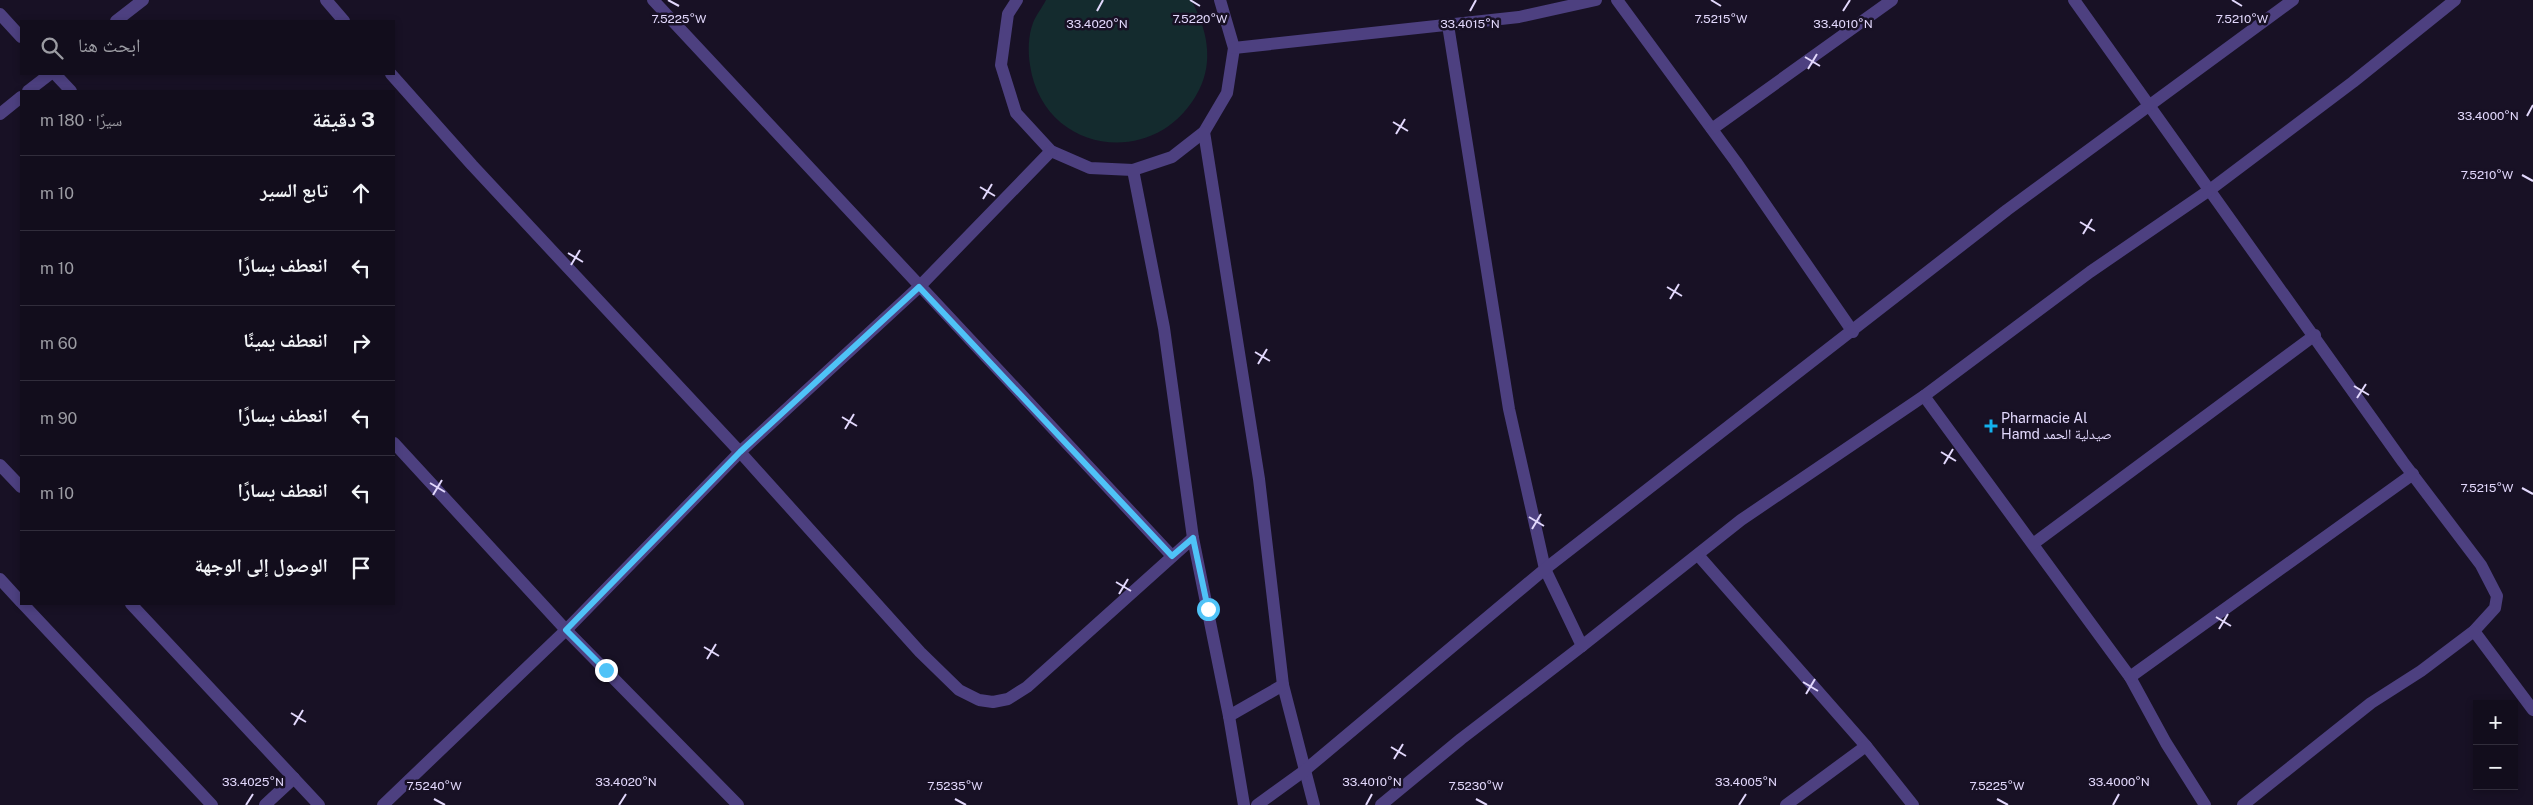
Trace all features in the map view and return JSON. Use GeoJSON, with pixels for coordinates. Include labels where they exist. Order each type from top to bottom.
{"type":"FeatureCollection","features":[{"type":"Feature","properties":{"kind":"street"},"geometry":{"type":"LineString","coordinates":[[117,20],[143,0]]}},
{"type":"Feature","properties":{"kind":"street"},"geometry":{"type":"LineString","coordinates":[[326,0],[343,20]]}},
{"type":"Feature","properties":{"kind":"street"},"geometry":{"type":"LineString","coordinates":[[653,0],[1172,556]]}},
{"type":"Feature","properties":{"kind":"street"},"geometry":{"type":"LineString","coordinates":[[1017,0],[1008,14],[1001,64],[1016,113],[1051,151],[1090,168],[1133,170],[1172,157],[1204,132],[1227,93],[1234,48],[1223,4],[1220,0]]}},
{"type":"Feature","properties":{"kind":"street"},"geometry":{"type":"LineString","coordinates":[[1234,48],[1519,17],[1596,0]]}},
{"type":"Feature","properties":{"kind":"street"},"geometry":{"type":"LineString","coordinates":[[1617,0],[1712,129],[1852,332]]}},
{"type":"Feature","properties":{"kind":"street"},"geometry":{"type":"LineString","coordinates":[[1712,129],[1892,0]]}},
{"type":"Feature","properties":{"kind":"street"},"geometry":{"type":"LineString","coordinates":[[2074,0],[2413,474],[2481,565],[2496,592],[2495,608],[2474,631],[2421,671],[2371,703],[2243,805]]}},
{"type":"Feature","properties":{"kind":"street"},"geometry":{"type":"LineString","coordinates":[[1256,805],[1304,771],[1545,569],[2007,210],[2293,0]]}},
{"type":"Feature","properties":{"kind":"street"},"geometry":{"type":"LineString","coordinates":[[1381,805],[1461,739],[1741,520],[1924,396],[2090,272],[2211,189],[2353,82],[2455,0]]}},
{"type":"Feature","properties":{"kind":"street"},"geometry":{"type":"LineString","coordinates":[[0,14],[20,36]]}},
{"type":"Feature","properties":{"kind":"street"},"geometry":{"type":"LineString","coordinates":[[1448,25],[1509,409],[1545,569],[1582,646]]}},
{"type":"Feature","properties":{"kind":"street"},"geometry":{"type":"LineString","coordinates":[[29,90],[49,75]]}},
{"type":"Feature","properties":{"kind":"street"},"geometry":{"type":"LineString","coordinates":[[56,75],[70,90]]}},
{"type":"Feature","properties":{"kind":"street"},"geometry":{"type":"LineString","coordinates":[[392,75],[472,165],[740,452],[920,652],[959,690],[979,700],[993,702],[1008,699],[1027,687],[1193,538]]}},
{"type":"Feature","properties":{"kind":"street"},"geometry":{"type":"LineString","coordinates":[[0,114],[20,98]]}},
{"type":"Feature","properties":{"kind":"street"},"geometry":{"type":"LineString","coordinates":[[1204,132],[1259,479],[1283,685],[1314,805]]}},
{"type":"Feature","properties":{"kind":"street"},"geometry":{"type":"LineString","coordinates":[[383,805],[566,630],[740,452],[919,287],[1051,151]]}},
{"type":"Feature","properties":{"kind":"street"},"geometry":{"type":"LineString","coordinates":[[1133,170],[1164,328],[1193,538],[1229,716],[1244,805]]}},
{"type":"Feature","properties":{"kind":"street"},"geometry":{"type":"LineString","coordinates":[[2033,544],[2315,336]]}},
{"type":"Feature","properties":{"kind":"street"},"geometry":{"type":"LineString","coordinates":[[1924,396],[2130,677],[2166,743],[2205,805]]}},
{"type":"Feature","properties":{"kind":"street"},"geometry":{"type":"LineString","coordinates":[[395,444],[566,630],[738,805]]}},
{"type":"Feature","properties":{"kind":"street"},"geometry":{"type":"LineString","coordinates":[[0,465],[20,486]]}},
{"type":"Feature","properties":{"kind":"street"},"geometry":{"type":"LineString","coordinates":[[2130,677],[2413,474]]}},
{"type":"Feature","properties":{"kind":"street"},"geometry":{"type":"LineString","coordinates":[[1698,555],[1866,746],[1914,805]]}},
{"type":"Feature","properties":{"kind":"street"},"geometry":{"type":"LineString","coordinates":[[0,579],[20,601]]}},
{"type":"Feature","properties":{"kind":"street"},"geometry":{"type":"LineString","coordinates":[[24,605],[212,805]]}},
{"type":"Feature","properties":{"kind":"street"},"geometry":{"type":"LineString","coordinates":[[132,605],[319,805]]}},
{"type":"Feature","properties":{"kind":"street"},"geometry":{"type":"LineString","coordinates":[[2474,631],[2533,710]]}},
{"type":"Feature","properties":{"kind":"street"},"geometry":{"type":"LineString","coordinates":[[1229,716],[1283,685]]}},
{"type":"Feature","properties":{"kind":"street"},"geometry":{"type":"LineString","coordinates":[[1786,805],[1866,746]]}},
{"type":"Feature","properties":{"kind":"street"},"geometry":{"type":"LineString","coordinates":[[265,805],[294,778]]}},
{"type":"Feature","properties":{"kind":"green space"},"geometry":{"type":"Polygon","coordinates":[[[1046,0],[1191,0],[1205,33],[1207,45],[1206,68],[1199,90],[1180,116],[1157,133],[1131,141],[1104,142],[1078,134],[1056,118],[1039,95],[1030,65],[1029,44],[1031,28],[1046,0]]]}},
{"type":"Feature","properties":{"kind":"place","name":"Pharmacie Al Hamd صيدلية الحمد"},"geometry":{"type":"Point","coordinates":[1991,426]}},
{"type":"Feature","properties":{"kind":"route"},"geometry":{"type":"LineString","coordinates":[[606,670],[566,630],[740,452],[919,287],[1172,556],[1193,538],[1208,609]]}}]}
